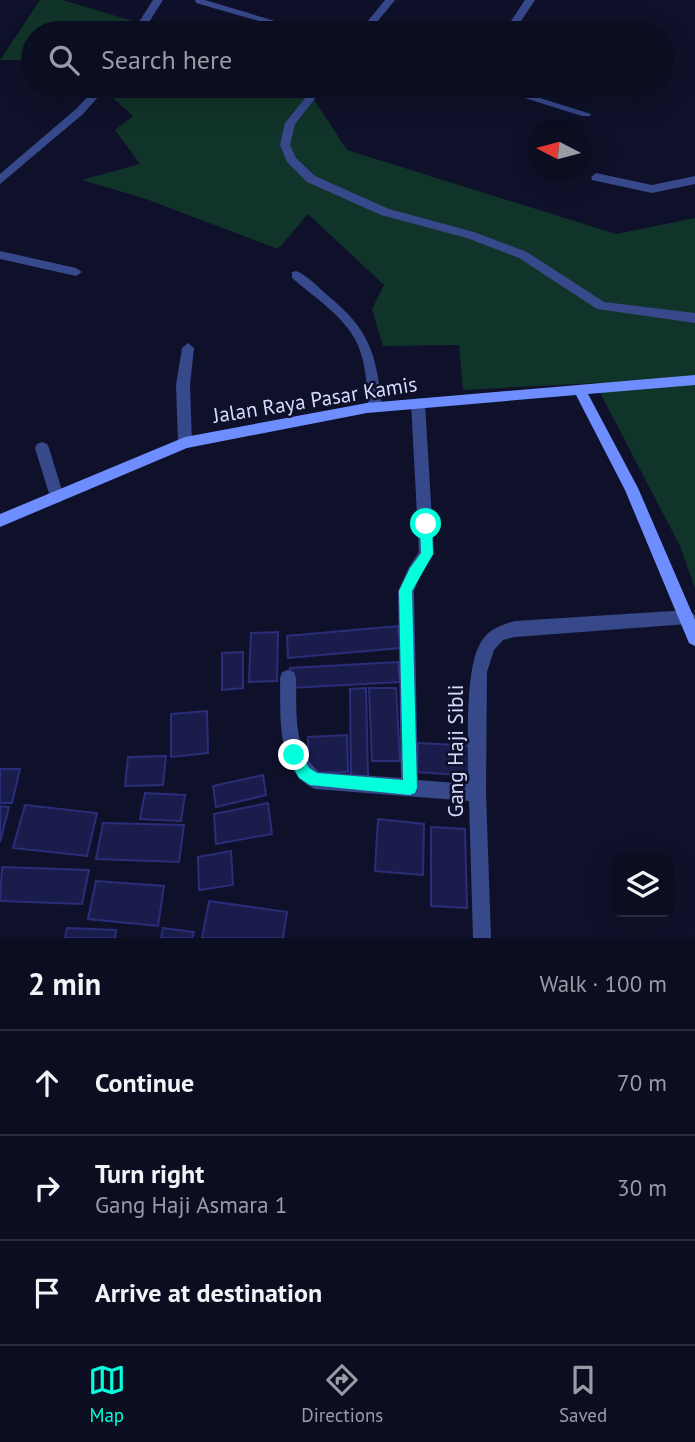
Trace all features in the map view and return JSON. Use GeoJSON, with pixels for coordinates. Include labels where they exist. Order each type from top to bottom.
{"type":"FeatureCollection","features":[{"type":"Feature","properties":{"kind":"main road","name":"Jalan Raya Pasar Kamis"},"geometry":{"type":"LineString","coordinates":[[0,521],[184,443],[375,407],[695,380]]}},
{"type":"Feature","properties":{"kind":"main road"},"geometry":{"type":"LineString","coordinates":[[580,391],[631,488],[695,638]]}},
{"type":"Feature","properties":{"kind":"street"},"geometry":{"type":"LineString","coordinates":[[145,21],[158,0]]}},
{"type":"Feature","properties":{"kind":"street"},"geometry":{"type":"LineString","coordinates":[[373,21],[390,0]]}},
{"type":"Feature","properties":{"kind":"street"},"geometry":{"type":"LineString","coordinates":[[516,21],[530,0]]}},
{"type":"Feature","properties":{"kind":"street"},"geometry":{"type":"LineString","coordinates":[[199,1],[268,21]]}},
{"type":"Feature","properties":{"kind":"street"},"geometry":{"type":"LineString","coordinates":[[0,180],[25,155],[93,98]]}},
{"type":"Feature","properties":{"kind":"street"},"geometry":{"type":"LineString","coordinates":[[310,98],[290,123],[285,145],[291,160],[311,179],[384,212],[470,235],[523,255],[601,306],[695,318]]}},
{"type":"Feature","properties":{"kind":"street"},"geometry":{"type":"LineString","coordinates":[[532,98],[586,114]]}},
{"type":"Feature","properties":{"kind":"street"},"geometry":{"type":"LineString","coordinates":[[596,177],[652,189],[695,180]]}},
{"type":"Feature","properties":{"kind":"street"},"geometry":{"type":"LineString","coordinates":[[0,255],[76,272]]}},
{"type":"Feature","properties":{"kind":"street"},"geometry":{"type":"LineString","coordinates":[[296,275],[347,318],[359,332],[373,369],[375,407]]}},
{"type":"Feature","properties":{"kind":"street"},"geometry":{"type":"LineString","coordinates":[[184,443],[183,385],[188,348]]}},
{"type":"Feature","properties":{"kind":"street"},"geometry":{"type":"LineString","coordinates":[[410,788],[406,591],[414,572],[427,554],[418,403]]}},
{"type":"Feature","properties":{"kind":"street"},"geometry":{"type":"LineString","coordinates":[[42,448],[57,497]]}},
{"type":"Feature","properties":{"kind":"street","name":"Gang Haji Sibli"},"geometry":{"type":"LineString","coordinates":[[482,938],[477,793],[479,672],[487,646],[498,634],[515,629],[688,617]]}},
{"type":"Feature","properties":{"kind":"street"},"geometry":{"type":"LineString","coordinates":[[288,678],[294,755],[304,773],[315,780],[477,793]]}},
{"type":"Feature","properties":{"kind":"green space"},"geometry":{"type":"Polygon","coordinates":[[[40,0],[62,0],[133,21],[26,21],[40,0]]]}},
{"type":"Feature","properties":{"kind":"green space"},"geometry":{"type":"Polygon","coordinates":[[[21,28],[21,60],[0,60],[21,28]]]}},
{"type":"Feature","properties":{"kind":"green space"},"geometry":{"type":"Polygon","coordinates":[[[113,98],[313,98],[347,150],[616,234],[695,218],[695,588],[680,546],[595,383],[463,390],[459,345],[383,346],[372,309],[384,285],[308,214],[278,249],[146,199],[82,180],[140,164],[115,130],[133,116],[113,98]]]}},
{"type":"Feature","properties":{"kind":"building"},"geometry":{"type":"Polygon","coordinates":[[[398,626],[400,648],[288,658],[287,636],[398,626]]]}},
{"type":"Feature","properties":{"kind":"building"},"geometry":{"type":"Polygon","coordinates":[[[278,632],[277,681],[249,682],[251,633],[278,632]]]}},
{"type":"Feature","properties":{"kind":"building"},"geometry":{"type":"Polygon","coordinates":[[[243,652],[243,688],[222,690],[222,653],[243,652]]]}},
{"type":"Feature","properties":{"kind":"building"},"geometry":{"type":"Polygon","coordinates":[[[398,662],[400,682],[290,688],[290,668],[398,662]]]}},
{"type":"Feature","properties":{"kind":"building"},"geometry":{"type":"Polygon","coordinates":[[[366,688],[368,776],[351,777],[350,689],[366,688]]]}},
{"type":"Feature","properties":{"kind":"building"},"geometry":{"type":"Polygon","coordinates":[[[369,688],[396,688],[400,761],[372,761],[369,688]]]}},
{"type":"Feature","properties":{"kind":"building"},"geometry":{"type":"Polygon","coordinates":[[[207,711],[208,753],[171,757],[171,714],[207,711]]]}},
{"type":"Feature","properties":{"kind":"building"},"geometry":{"type":"Polygon","coordinates":[[[347,735],[348,772],[308,773],[308,737],[347,735]]]}},
{"type":"Feature","properties":{"kind":"building"},"geometry":{"type":"Polygon","coordinates":[[[418,743],[473,746],[473,776],[417,772],[418,743]]]}},
{"type":"Feature","properties":{"kind":"building"},"geometry":{"type":"Polygon","coordinates":[[[166,756],[163,785],[125,786],[128,757],[166,756]]]}},
{"type":"Feature","properties":{"kind":"building"},"geometry":{"type":"Polygon","coordinates":[[[0,769],[20,769],[12,803],[0,803],[0,769]]]}},
{"type":"Feature","properties":{"kind":"building"},"geometry":{"type":"Polygon","coordinates":[[[263,775],[266,795],[216,807],[213,786],[263,775]]]}},
{"type":"Feature","properties":{"kind":"building"},"geometry":{"type":"Polygon","coordinates":[[[145,793],[185,795],[181,821],[140,819],[145,793]]]}},
{"type":"Feature","properties":{"kind":"building"},"geometry":{"type":"Polygon","coordinates":[[[268,803],[272,834],[216,844],[214,814],[268,803]]]}},
{"type":"Feature","properties":{"kind":"building"},"geometry":{"type":"Polygon","coordinates":[[[25,805],[97,813],[87,856],[13,848],[25,805]]]}},
{"type":"Feature","properties":{"kind":"building"},"geometry":{"type":"Polygon","coordinates":[[[0,806],[9,807],[0,842],[0,806]]]}},
{"type":"Feature","properties":{"kind":"building"},"geometry":{"type":"Polygon","coordinates":[[[378,819],[424,824],[423,875],[375,871],[378,819]]]}},
{"type":"Feature","properties":{"kind":"building"},"geometry":{"type":"Polygon","coordinates":[[[103,823],[184,825],[179,862],[96,859],[103,823]]]}},
{"type":"Feature","properties":{"kind":"building"},"geometry":{"type":"Polygon","coordinates":[[[431,827],[465,829],[467,908],[431,906],[431,827]]]}},
{"type":"Feature","properties":{"kind":"building"},"geometry":{"type":"Polygon","coordinates":[[[231,851],[233,885],[199,890],[198,857],[231,851]]]}},
{"type":"Feature","properties":{"kind":"building"},"geometry":{"type":"Polygon","coordinates":[[[2,867],[89,870],[82,904],[0,901],[2,867]]]}},
{"type":"Feature","properties":{"kind":"building"},"geometry":{"type":"Polygon","coordinates":[[[96,881],[164,886],[158,926],[88,919],[96,881]]]}},
{"type":"Feature","properties":{"kind":"building"},"geometry":{"type":"Polygon","coordinates":[[[209,901],[287,912],[283,938],[202,938],[209,901]]]}},
{"type":"Feature","properties":{"kind":"building"},"geometry":{"type":"Polygon","coordinates":[[[67,928],[116,930],[115,938],[65,938],[67,928]]]}},
{"type":"Feature","properties":{"kind":"building"},"geometry":{"type":"Polygon","coordinates":[[[163,928],[194,932],[192,938],[161,938],[163,928]]]}},
{"type":"Feature","properties":{"kind":"route"},"geometry":{"type":"LineString","coordinates":[[294,755],[304,773],[315,780],[410,788],[406,704],[406,591],[407,584],[427,554],[426,524]]}}]}
